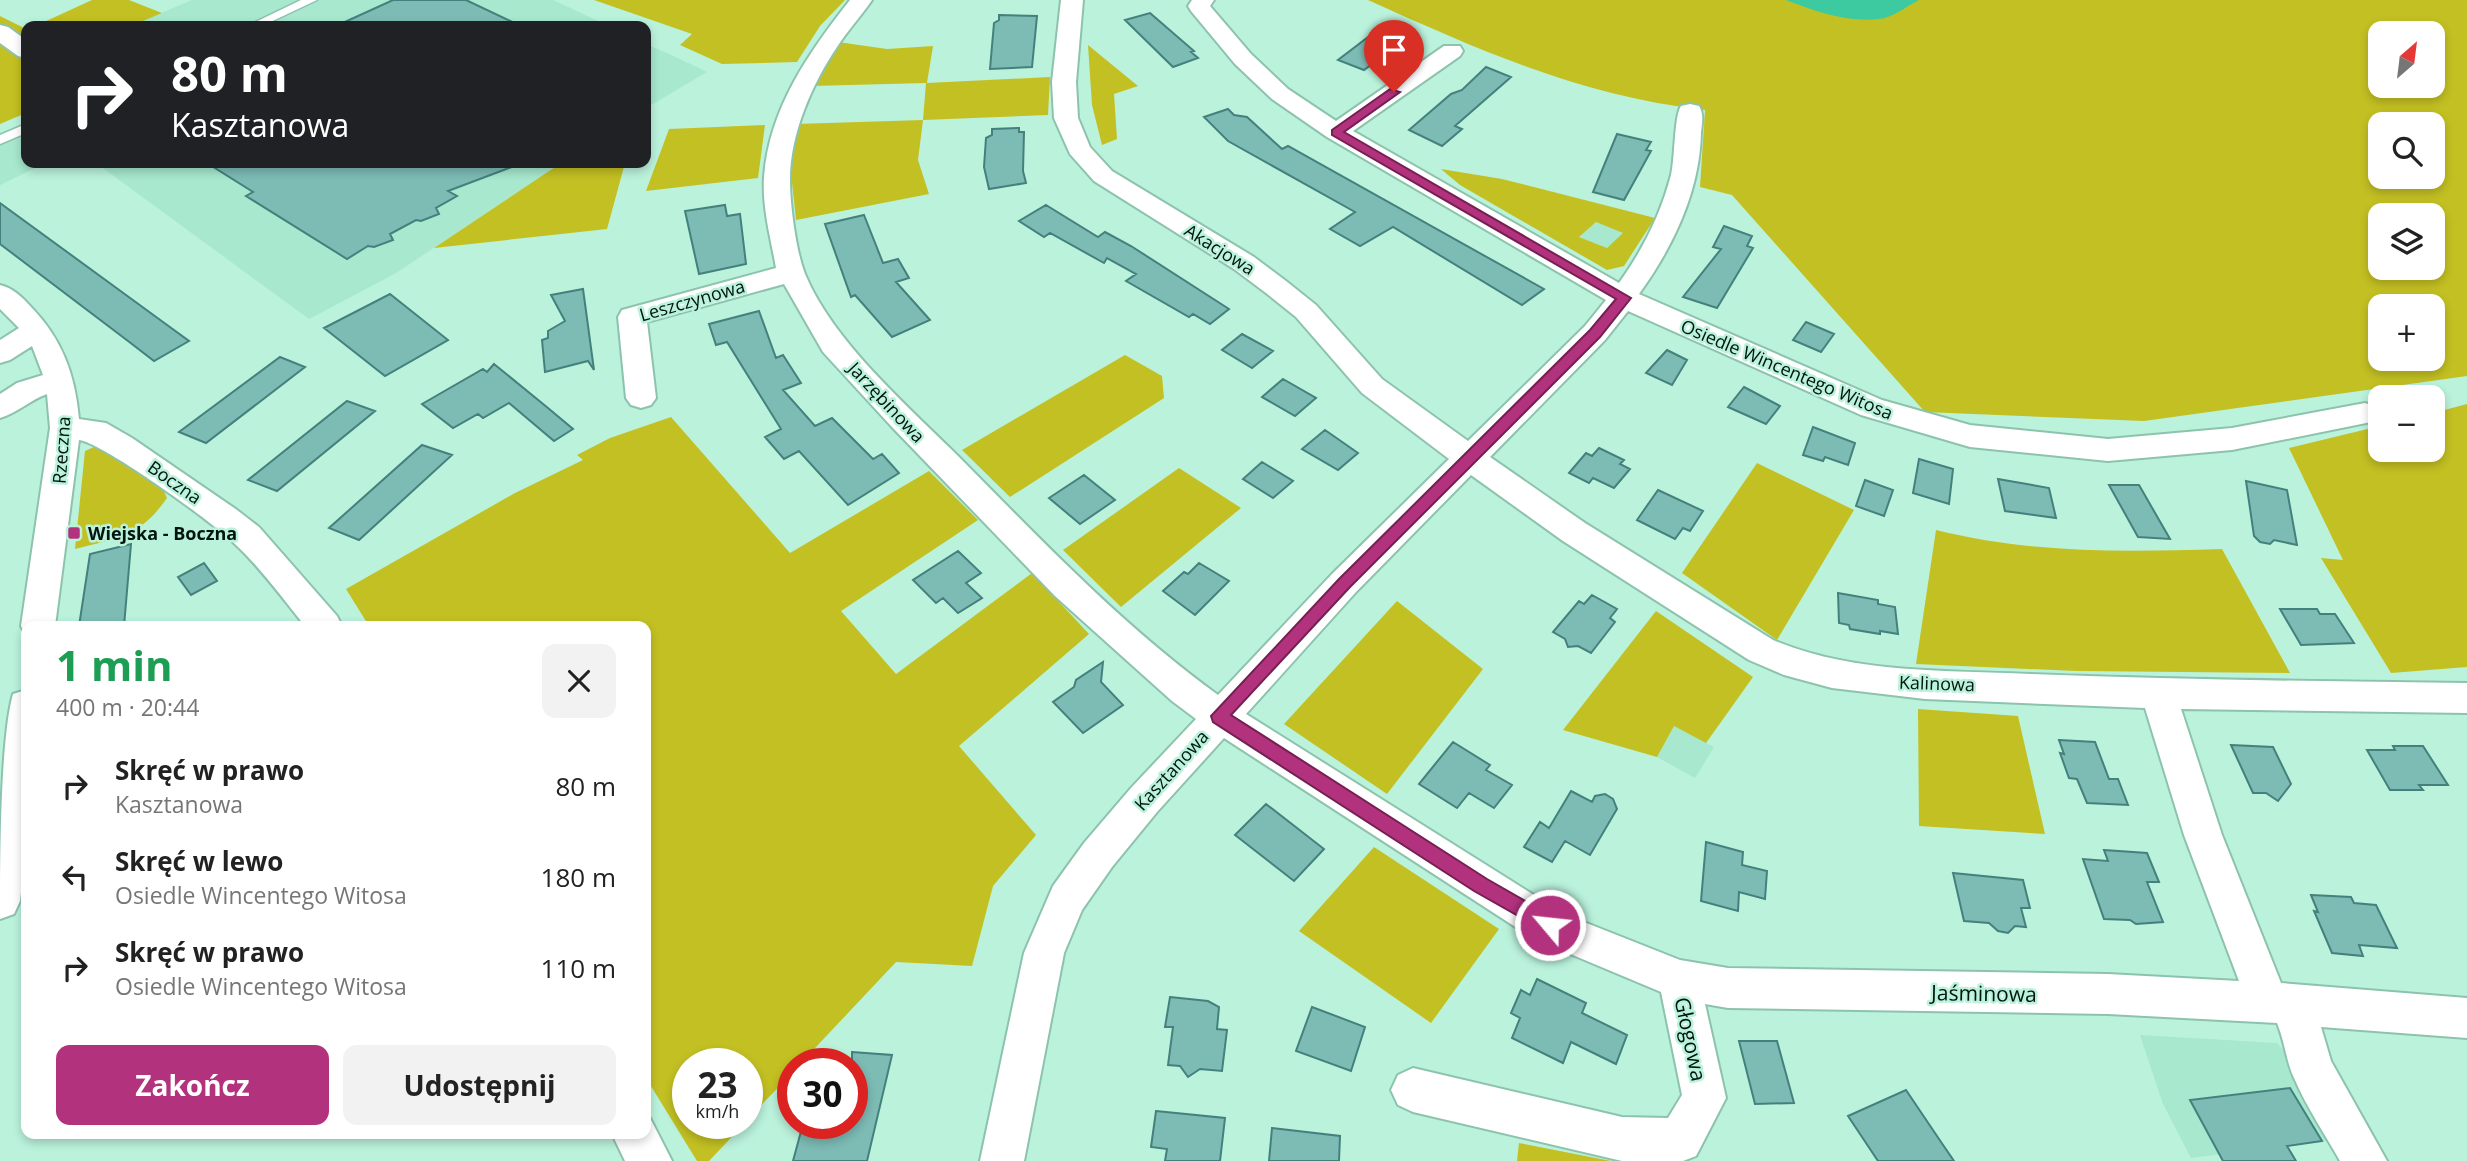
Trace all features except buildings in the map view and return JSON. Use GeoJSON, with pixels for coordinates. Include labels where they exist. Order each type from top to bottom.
{"type":"FeatureCollection","features":[{"type":"Feature","properties":{"kind":"street","name":"Jarzębinowa"},"geometry":{"type":"LineString","coordinates":[[861,0],[827,44],[810,72],[786,127],[777,177],[778,209],[791,273],[833,345],[902,419],[1067,587],[1185,691],[1219,716]]}},
{"type":"Feature","properties":{"kind":"street","name":"Akacjowa"},"geometry":{"type":"LineString","coordinates":[[1072,0],[1063,101],[1073,138],[1088,162],[1129,194],[1244,263],[1276,287],[1306,311],[1372,386],[1469,457]]}},
{"type":"Feature","properties":{"kind":"street","name":"Osiedle Wincentego Witosa"},"geometry":{"type":"LineString","coordinates":[[1203,0],[1199,6],[1243,59],[1280,94],[1336,132],[1624,298],[1872,408],[1987,439],[2108,450],[2232,439],[2365,414]]}},
{"type":"Feature","properties":{"kind":"street"},"geometry":{"type":"LineString","coordinates":[[0,32],[21,47]]}},
{"type":"Feature","properties":{"kind":"street"},"geometry":{"type":"LineString","coordinates":[[1336,132],[1452,51]]}},
{"type":"Feature","properties":{"kind":"street","name":"Kasztanowa"},"geometry":{"type":"LineString","coordinates":[[1002,1161],[1044,953],[1067,899],[1098,855],[1219,716],[1344,583],[1595,333],[1624,298],[1670,223],[1690,145],[1689,111]]}},
{"type":"Feature","properties":{"kind":"street","name":"Leszczynowa"},"geometry":{"type":"LineString","coordinates":[[641,398],[632,317],[791,273]]}},
{"type":"Feature","properties":{"kind":"street","name":"Rzeczna"},"geometry":{"type":"LineString","coordinates":[[0,294],[37,330],[58,367],[60,380],[65,428],[39,621]]}},
{"type":"Feature","properties":{"kind":"street"},"geometry":{"type":"LineString","coordinates":[[0,353],[37,330]]}},
{"type":"Feature","properties":{"kind":"street"},"geometry":{"type":"LineString","coordinates":[[0,408],[27,390],[60,380]]}},
{"type":"Feature","properties":{"kind":"street","name":"Boczna"},"geometry":{"type":"LineString","coordinates":[[65,428],[95,431],[226,518],[248,536],[320,621]]}},
{"type":"Feature","properties":{"kind":"street","name":"Kalinowa"},"geometry":{"type":"LineString","coordinates":[[1469,457],[1574,533],[1761,650],[1796,665],[1832,674],[1869,680],[2158,694],[2467,698]]}},
{"type":"Feature","properties":{"kind":"street"},"geometry":{"type":"LineString","coordinates":[[2158,694],[2203,835],[2278,1003],[2306,1041],[2311,1068],[2365,1161]]}},
{"type":"Feature","properties":{"kind":"street","name":"Głogowa"},"geometry":{"type":"LineString","coordinates":[[1219,716],[1531,915],[1570,935],[1679,980],[1704,1098],[1680,1140],[1622,1139],[1413,1090]]}},
{"type":"Feature","properties":{"kind":"street"},"geometry":{"type":"LineString","coordinates":[[10,878],[21,759]]}},
{"type":"Feature","properties":{"kind":"street","name":"Jaśminowa"},"geometry":{"type":"LineString","coordinates":[[1679,980],[1728,988],[2108,994],[2278,1003],[2467,1018]]}},
{"type":"Feature","properties":{"kind":"street"},"geometry":{"type":"LineString","coordinates":[[637,1139],[650,1161]]}},
{"type":"Feature","properties":{"kind":"lane"},"geometry":{"type":"LineString","coordinates":[[264,21],[311,0]]}},
{"type":"Feature","properties":{"kind":"lane"},"geometry":{"type":"LineString","coordinates":[[0,140],[21,130]]}},
{"type":"Feature","properties":{"kind":"shaded area"},"geometry":{"type":"Polygon","coordinates":[[[92,0],[129,0],[162,13],[143,21],[46,21],[92,0]]]}},
{"type":"Feature","properties":{"kind":"shaded area"},"geometry":{"type":"Polygon","coordinates":[[[192,0],[553,0],[598,21],[143,21],[192,0]]]}},
{"type":"Feature","properties":{"kind":"shaded area"},"geometry":{"type":"Polygon","coordinates":[[[594,0],[845,0],[820,26],[797,62],[722,64],[680,45],[692,34],[594,0]]]}},
{"type":"Feature","properties":{"kind":"shaded area"},"geometry":{"type":"Polygon","coordinates":[[[1368,0],[2467,0],[2467,376],[2402,385],[2368,385],[2368,390],[2144,421],[1925,412],[1732,195],[1700,187],[1705,110],[1616,94],[1491,53],[1368,0]]]}},
{"type":"Feature","properties":{"kind":"shaded area"},"geometry":{"type":"Polygon","coordinates":[[[1786,0],[1919,0],[1889,16],[1867,20],[1831,15],[1786,0]]]}},
{"type":"Feature","properties":{"kind":"shaded area"},"geometry":{"type":"Polygon","coordinates":[[[0,16],[21,26],[21,115],[0,124],[0,16]]]}},
{"type":"Feature","properties":{"kind":"shaded area"},"geometry":{"type":"Polygon","coordinates":[[[838,42],[887,49],[933,46],[927,83],[1050,77],[1048,115],[923,120],[926,83],[811,86],[838,42]]]}},
{"type":"Feature","properties":{"kind":"shaded area"},"geometry":{"type":"Polygon","coordinates":[[[1088,45],[1138,86],[1114,94],[1117,139],[1102,145],[1092,105],[1088,45]]]}},
{"type":"Feature","properties":{"kind":"shaded area"},"geometry":{"type":"Polygon","coordinates":[[[651,46],[707,72],[651,105],[651,46]]]}},
{"type":"Feature","properties":{"kind":"shaded area"},"geometry":{"type":"Polygon","coordinates":[[[923,120],[918,160],[929,194],[796,220],[791,173],[796,124],[923,120]]]}},
{"type":"Feature","properties":{"kind":"shaded area"},"geometry":{"type":"Polygon","coordinates":[[[765,125],[758,178],[646,191],[669,129],[765,125]]]}},
{"type":"Feature","properties":{"kind":"shaded area"},"geometry":{"type":"Polygon","coordinates":[[[21,133],[21,168],[35,168],[0,185],[0,142],[21,133]]]}},
{"type":"Feature","properties":{"kind":"shaded area"},"geometry":{"type":"Polygon","coordinates":[[[103,168],[554,168],[396,273],[309,319],[103,168]]]}},
{"type":"Feature","properties":{"kind":"shaded area"},"geometry":{"type":"Polygon","coordinates":[[[554,168],[624,168],[607,229],[434,248],[554,168]]]}},
{"type":"Feature","properties":{"kind":"shaded area"},"geometry":{"type":"Polygon","coordinates":[[[1441,169],[1502,179],[1655,218],[1624,266],[1607,270],[1460,185],[1441,169]],[[1596,222],[1579,237],[1607,248],[1623,233],[1596,222]]]}},
{"type":"Feature","properties":{"kind":"shaded area"},"geometry":{"type":"Polygon","coordinates":[[[1596,222],[1624,233],[1607,248],[1579,237],[1596,222]]]}},
{"type":"Feature","properties":{"kind":"shaded area"},"geometry":{"type":"Polygon","coordinates":[[[1125,355],[1162,376],[1164,398],[1010,497],[962,450],[1125,355]]]}},
{"type":"Feature","properties":{"kind":"shaded area"},"geometry":{"type":"Polygon","coordinates":[[[2467,404],[2467,667],[2391,673],[2321,558],[2343,560],[2289,448],[2368,429],[2368,462],[2445,462],[2445,410],[2467,404]]]}},
{"type":"Feature","properties":{"kind":"shaded area"},"geometry":{"type":"Polygon","coordinates":[[[671,417],[790,553],[929,471],[978,520],[841,611],[896,674],[1032,573],[1089,634],[959,746],[1036,835],[993,886],[972,966],[896,962],[815,1048],[777,1048],[777,1089],[763,1103],[763,1048],[672,1048],[672,1120],[651,1086],[651,621],[366,621],[346,589],[515,493],[583,460],[577,455],[610,438],[671,417]]]}},
{"type":"Feature","properties":{"kind":"shaded area"},"geometry":{"type":"Polygon","coordinates":[[[103,443],[160,483],[167,498],[147,521],[127,534],[75,549],[85,451],[103,443]]]}},
{"type":"Feature","properties":{"kind":"shaded area"},"geometry":{"type":"Polygon","coordinates":[[[1757,463],[1854,510],[1777,640],[1682,573],[1757,463]]]}},
{"type":"Feature","properties":{"kind":"shaded area"},"geometry":{"type":"Polygon","coordinates":[[[1179,468],[1241,508],[1121,607],[1063,550],[1179,468]]]}},
{"type":"Feature","properties":{"kind":"shaded area"},"geometry":{"type":"Polygon","coordinates":[[[1936,530],[2008,544],[2078,550],[2222,549],[2290,673],[2076,671],[1916,664],[1936,530]]]}},
{"type":"Feature","properties":{"kind":"shaded area"},"geometry":{"type":"Polygon","coordinates":[[[1397,601],[1483,669],[1387,794],[1284,724],[1397,601]]]}},
{"type":"Feature","properties":{"kind":"shaded area"},"geometry":{"type":"Polygon","coordinates":[[[1656,611],[1753,677],[1706,743],[1674,726],[1657,757],[1563,730],[1656,611]]]}},
{"type":"Feature","properties":{"kind":"shaded area"},"geometry":{"type":"Polygon","coordinates":[[[1918,709],[2018,716],[2045,834],[1919,826],[1918,709]]]}},
{"type":"Feature","properties":{"kind":"shaded area"},"geometry":{"type":"Polygon","coordinates":[[[1674,726],[1714,747],[1695,778],[1657,757],[1674,726]]]}},
{"type":"Feature","properties":{"kind":"shaded area"},"geometry":{"type":"Polygon","coordinates":[[[1374,847],[1499,929],[1431,1023],[1299,931],[1374,847]]]}},
{"type":"Feature","properties":{"kind":"shaded area"},"geometry":{"type":"Polygon","coordinates":[[[2140,1035],[2277,1043],[2321,1090],[2346,1138],[2191,1158],[2163,1104],[2140,1035]]]}},
{"type":"Feature","properties":{"kind":"shaded area"},"geometry":{"type":"Polygon","coordinates":[[[683,1139],[730,1139],[709,1161],[697,1161],[683,1139]]]}},
{"type":"Feature","properties":{"kind":"shaded area"},"geometry":{"type":"Polygon","coordinates":[[[1519,1143],[1611,1161],[1517,1161],[1519,1143]]]}},
{"type":"Feature","properties":{"kind":"place","name":"Wiejska - Boczna"},"geometry":{"type":"Point","coordinates":[74,533]}},
{"type":"Feature","properties":{"kind":"route"},"geometry":{"type":"LineString","coordinates":[[1394,92],[1336,132],[1624,298],[1595,333],[1344,583],[1219,716],[1480,885],[1550,925]]}}]}
